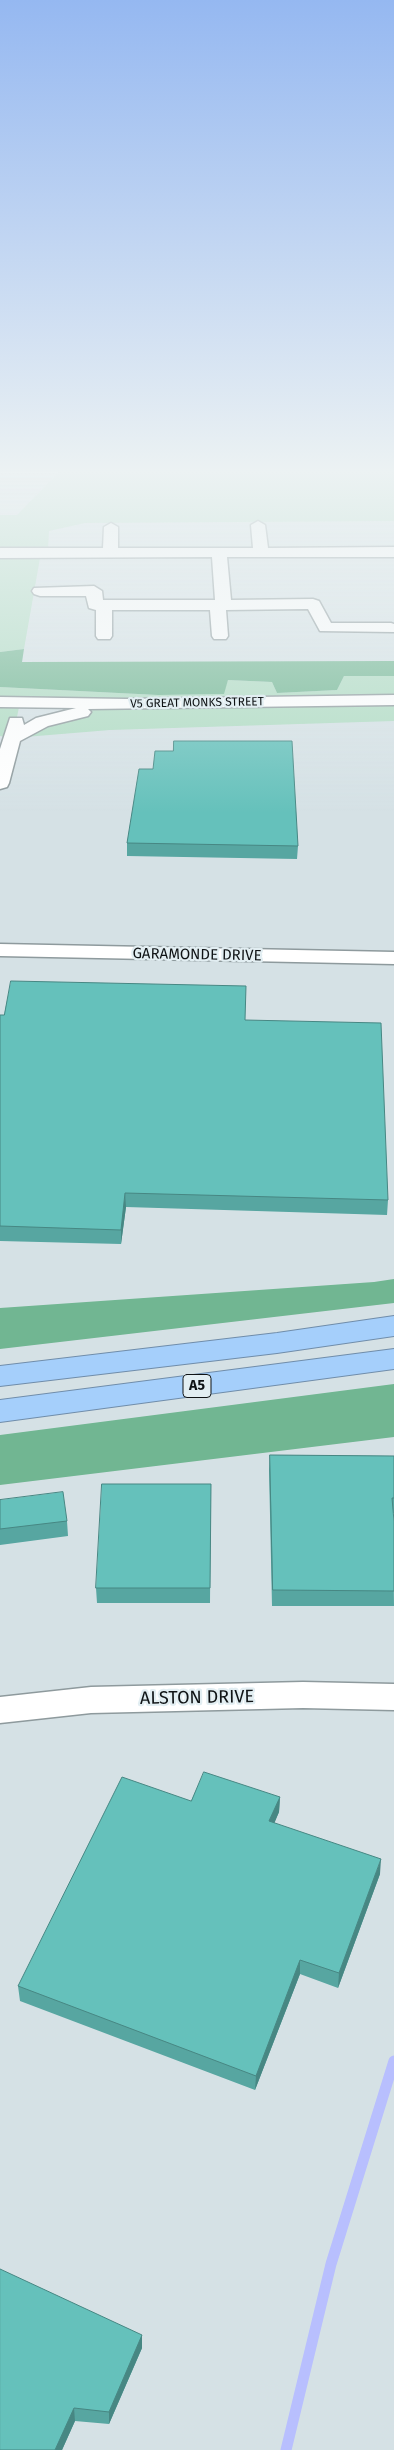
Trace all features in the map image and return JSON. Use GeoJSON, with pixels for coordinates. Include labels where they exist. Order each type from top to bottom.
{"type":"FeatureCollection","features":[{"type":"Feature","properties":{"kind":"highway","name":"A5"},"geometry":{"type":"LineString","coordinates":[[0,1376],[277,1343],[394,1326]]}},
{"type":"Feature","properties":{"kind":"highway","name":"A5"},"geometry":{"type":"LineString","coordinates":[[0,1411],[394,1359]]}},
{"type":"Feature","properties":{"kind":"street"},"geometry":{"type":"LineString","coordinates":[[220,584],[220,636]]}},
{"type":"Feature","properties":{"kind":"street"},"geometry":{"type":"LineString","coordinates":[[40,591],[94,590],[95,604],[104,605],[313,604],[326,628],[391,628]]}},
{"type":"Feature","properties":{"kind":"street"},"geometry":{"type":"LineString","coordinates":[[104,605],[104,636]]}},
{"type":"Feature","properties":{"kind":"street","name":"V5 GREAT MONKS STREET"},"geometry":{"type":"LineString","coordinates":[[0,702],[126,704],[394,700]]}},
{"type":"Feature","properties":{"kind":"street"},"geometry":{"type":"LineString","coordinates":[[0,783],[13,738],[20,702]]}},
{"type":"Feature","properties":{"kind":"street"},"geometry":{"type":"LineString","coordinates":[[13,738],[42,722],[126,704]]}},
{"type":"Feature","properties":{"kind":"street","name":"GARAMONDE DRIVE"},"geometry":{"type":"LineString","coordinates":[[0,950],[394,958]]}},
{"type":"Feature","properties":{"kind":"street","name":"ALSTON DRIVE"},"geometry":{"type":"LineString","coordinates":[[0,1710],[91,1700],[303,1695],[394,1697]]}},
{"type":"Feature","properties":{"kind":"green space"},"geometry":{"type":"Polygon","coordinates":[[[0,584],[35,584],[24,649],[0,652],[0,584]]]}},
{"type":"Feature","properties":{"kind":"green space"},"geometry":{"type":"Polygon","coordinates":[[[24,649],[22,662],[394,661],[394,676],[344,676],[337,690],[277,693],[272,682],[228,680],[224,694],[158,695],[0,687],[0,652],[24,649]]]}},
{"type":"Feature","properties":{"kind":"green space"},"geometry":{"type":"Polygon","coordinates":[[[344,676],[394,676],[394,721],[110,730],[13,738],[0,736],[0,687],[158,695],[223,694],[228,680],[272,682],[277,693],[337,690],[344,676]],[[20,702],[13,737],[74,714],[123,704],[20,702]]]}},
{"type":"Feature","properties":{"kind":"green space"},"geometry":{"type":"Polygon","coordinates":[[[394,1279],[394,1303],[0,1349],[0,1308],[374,1282],[394,1279]]]}},
{"type":"Feature","properties":{"kind":"green space"},"geometry":{"type":"Polygon","coordinates":[[[394,1384],[394,1437],[0,1485],[0,1435],[394,1384]]]}},
{"type":"Feature","properties":{"kind":"building"},"geometry":{"type":"Polygon","coordinates":[[[174,741],[292,741],[298,846],[127,843],[139,769],[153,769],[155,751],[173,751],[174,741]]]}},
{"type":"Feature","properties":{"kind":"building"},"geometry":{"type":"Polygon","coordinates":[[[11,981],[246,986],[245,1020],[381,1023],[388,1200],[125,1193],[121,1230],[0,1226],[0,1015],[4,1015],[11,981]]]}},
{"type":"Feature","properties":{"kind":"building"},"geometry":{"type":"Polygon","coordinates":[[[270,1455],[394,1456],[394,1498],[392,1498],[394,1521],[394,1591],[273,1590],[270,1455]]]}},
{"type":"Feature","properties":{"kind":"building"},"geometry":{"type":"Polygon","coordinates":[[[102,1484],[211,1484],[210,1588],[96,1588],[102,1484]]]}},
{"type":"Feature","properties":{"kind":"building"},"geometry":{"type":"Polygon","coordinates":[[[63,1492],[67,1521],[0,1529],[0,1500],[63,1492]]]}},
{"type":"Feature","properties":{"kind":"building"},"geometry":{"type":"Polygon","coordinates":[[[204,1772],[280,1797],[269,1821],[381,1859],[339,1973],[300,1960],[256,2076],[18,1986],[122,1777],[191,1801],[204,1772]]]}},
{"type":"Feature","properties":{"kind":"building"},"geometry":{"type":"Polygon","coordinates":[[[0,2269],[142,2335],[109,2412],[74,2408],[55,2450],[0,2450],[0,2269]]]}},
{"type":"Feature","properties":{"kind":"waterway"},"geometry":{"type":"LineString","coordinates":[[286,2450],[331,2264],[394,2061]]}}]}
